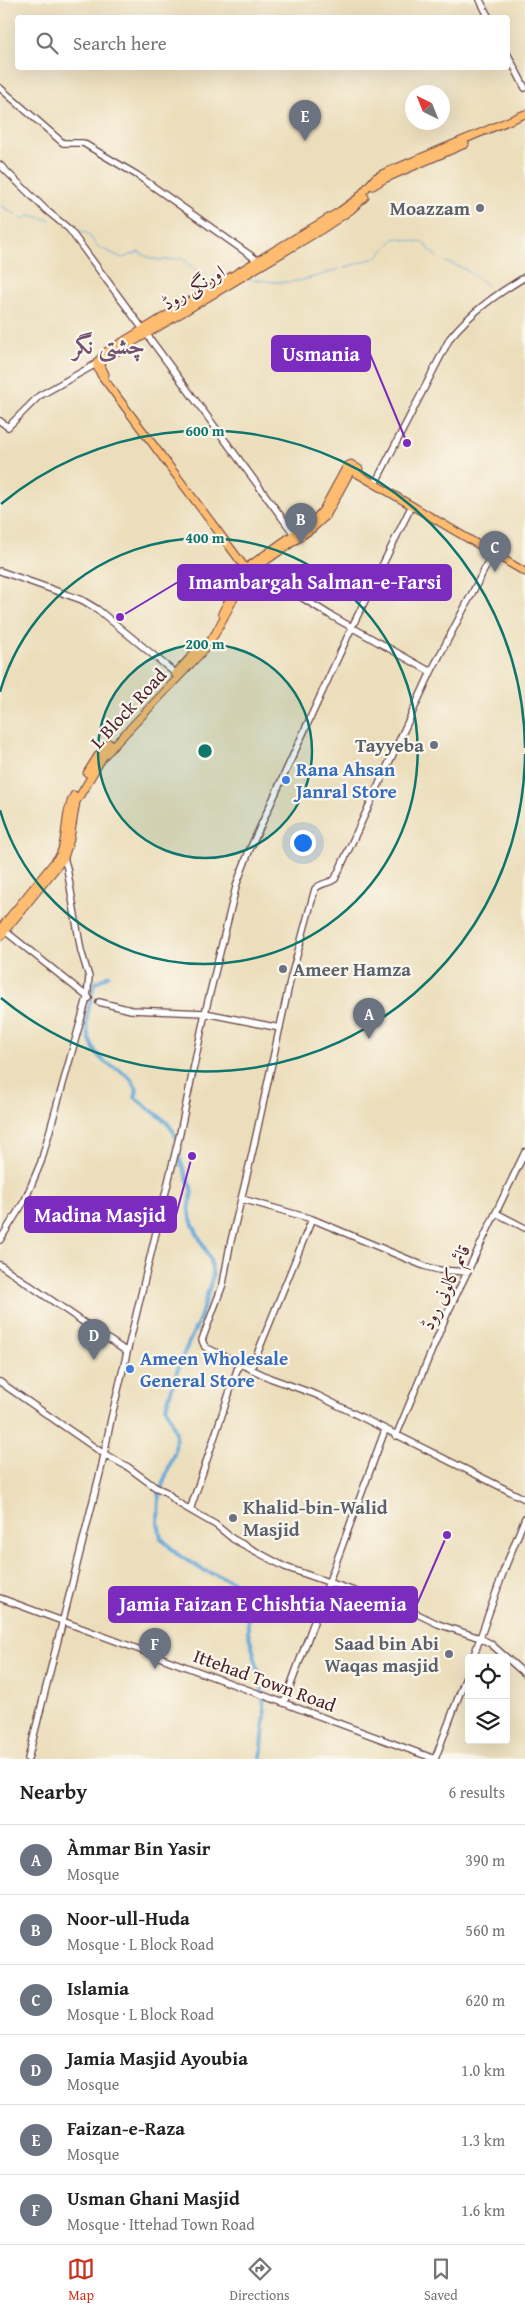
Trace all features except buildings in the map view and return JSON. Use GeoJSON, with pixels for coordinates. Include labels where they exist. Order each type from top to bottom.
{"type":"FeatureCollection","features":[{"type":"Feature","properties":{"kind":"main road","name":"اورنگی روڈ"},"geometry":{"type":"LineString","coordinates":[[250,569],[102,369],[103,360],[257,260],[340,211],[358,198],[375,178],[525,114]]}},
{"type":"Feature","properties":{"kind":"main road","name":"اورنگی روڈ"},"geometry":{"type":"LineString","coordinates":[[96,364],[107,351],[145,332],[351,210],[374,186],[384,179],[525,119]]}},
{"type":"Feature","properties":{"kind":"main road"},"geometry":{"type":"LineString","coordinates":[[96,364],[106,382],[250,569]]}},
{"type":"Feature","properties":{"kind":"main road","name":"L Block Road"},"geometry":{"type":"LineString","coordinates":[[0,937],[3,930],[62,857],[73,797],[99,754],[212,632],[250,569],[319,514],[349,465],[377,480],[525,572]]}},
{"type":"Feature","properties":{"kind":"main road","name":"L Block Road"},"geometry":{"type":"LineString","coordinates":[[71,811],[103,757],[212,638],[250,569],[313,528],[326,516],[351,470],[493,552],[525,568]]}},
{"type":"Feature","properties":{"kind":"street"},"geometry":{"type":"LineString","coordinates":[[480,0],[488,15]]}},
{"type":"Feature","properties":{"kind":"street"},"geometry":{"type":"LineString","coordinates":[[510,59],[525,88]]}},
{"type":"Feature","properties":{"kind":"street"},"geometry":{"type":"LineString","coordinates":[[1,90],[63,143],[83,143],[137,175],[257,260]]}},
{"type":"Feature","properties":{"kind":"street"},"geometry":{"type":"LineString","coordinates":[[0,165],[46,210],[69,228],[294,534]]}},
{"type":"Feature","properties":{"kind":"street"},"geometry":{"type":"LineString","coordinates":[[377,480],[450,338],[491,297],[525,277]]}},
{"type":"Feature","properties":{"kind":"street","name":"اورنگی روڈ"},"geometry":{"type":"LineString","coordinates":[[0,421],[8,427],[39,396],[96,364]]}},
{"type":"Feature","properties":{"kind":"street"},"geometry":{"type":"LineString","coordinates":[[28,1759],[64,1622],[180,1132],[205,1013],[237,883],[250,849],[352,627],[412,505]]}},
{"type":"Feature","properties":{"kind":"street"},"geometry":{"type":"LineString","coordinates":[[493,552],[431,672],[335,879],[329,884],[318,886],[315,889],[290,978],[242,1199],[230,1245],[223,1284],[202,1340],[205,1347],[239,1364],[317,1395],[525,1499]]}},
{"type":"Feature","properties":{"kind":"street"},"geometry":{"type":"LineString","coordinates":[[250,569],[431,672]]}},
{"type":"Feature","properties":{"kind":"street"},"geometry":{"type":"LineString","coordinates":[[0,571],[82,600],[97,609],[175,673]]}},
{"type":"Feature","properties":{"kind":"street"},"geometry":{"type":"LineString","coordinates":[[0,1240],[25,1200],[35,1177],[88,998],[89,978],[81,952],[62,857]]}},
{"type":"Feature","properties":{"kind":"street"},"geometry":{"type":"LineString","coordinates":[[3,930],[88,998]]}},
{"type":"Feature","properties":{"kind":"street"},"geometry":{"type":"LineString","coordinates":[[99,1002],[131,1010],[205,1013],[280,1028]]}},
{"type":"Feature","properties":{"kind":"street","name":"قائم کالونی روڈ"},"geometry":{"type":"LineString","coordinates":[[396,1436],[444,1321],[525,1152]]}},
{"type":"Feature","properties":{"kind":"street"},"geometry":{"type":"LineString","coordinates":[[242,1199],[312,1219],[424,1266],[439,1270],[468,1272]]}},
{"type":"Feature","properties":{"kind":"street"},"geometry":{"type":"LineString","coordinates":[[496,1213],[525,1228]]}},
{"type":"Feature","properties":{"kind":"street"},"geometry":{"type":"LineString","coordinates":[[251,1369],[312,1219]]}},
{"type":"Feature","properties":{"kind":"street"},"geometry":{"type":"LineString","coordinates":[[0,1265],[127,1352]]}},
{"type":"Feature","properties":{"kind":"street"},"geometry":{"type":"LineString","coordinates":[[190,1510],[239,1364]]}},
{"type":"Feature","properties":{"kind":"street"},"geometry":{"type":"LineString","coordinates":[[0,1382],[104,1454],[163,1490],[233,1539],[285,1567],[409,1610],[438,1624],[480,1638],[491,1644],[525,1674]]}},
{"type":"Feature","properties":{"kind":"street"},"geometry":{"type":"LineString","coordinates":[[284,1703],[385,1430]]}},
{"type":"Feature","properties":{"kind":"street"},"geometry":{"type":"LineString","coordinates":[[474,1654],[504,1570],[525,1518]]}},
{"type":"Feature","properties":{"kind":"street","name":"Ittehad Town Road"},"geometry":{"type":"LineString","coordinates":[[0,1598],[435,1759]]}},
{"type":"Feature","properties":{"kind":"street"},"geometry":{"type":"LineString","coordinates":[[435,1759],[465,1680]]}},
{"type":"Feature","properties":{"kind":"waterway"},"geometry":{"type":"LineString","coordinates":[[0,205],[23,219],[30,215],[50,220]]}},
{"type":"Feature","properties":{"kind":"waterway"},"geometry":{"type":"LineString","coordinates":[[73,229],[87,233],[98,247],[123,258],[139,252],[159,260],[182,258],[200,274],[227,275]]}},
{"type":"Feature","properties":{"kind":"waterway"},"geometry":{"type":"LineString","coordinates":[[344,268],[377,257],[395,238],[424,243],[437,258]]}},
{"type":"Feature","properties":{"kind":"waterway"},"geometry":{"type":"LineString","coordinates":[[446,262],[465,269],[487,285]]}},
{"type":"Feature","properties":{"kind":"waterway"},"geometry":{"type":"LineString","coordinates":[[251,280],[291,282],[339,269]]}},
{"type":"Feature","properties":{"kind":"waterway"},"geometry":{"type":"LineString","coordinates":[[494,289],[520,277]]}},
{"type":"Feature","properties":{"kind":"waterway"},"geometry":{"type":"LineString","coordinates":[[109,975],[94,984],[87,1021],[87,1029],[92,1045],[106,1063],[124,1073],[130,1079],[137,1090],[135,1097],[166,1122],[175,1134],[177,1142]]}},
{"type":"Feature","properties":{"kind":"waterway"},"geometry":{"type":"LineString","coordinates":[[178,1149],[180,1160],[192,1190],[189,1213],[210,1259],[213,1275],[200,1318],[180,1362],[166,1407],[176,1433],[175,1451],[159,1494],[158,1523],[161,1538],[177,1554],[203,1570],[245,1586],[247,1590],[248,1632],[261,1680],[265,1714],[261,1759]]}},
{"type":"Feature","properties":{"kind":"place","name":"Faizan-e-Raza"},"geometry":{"type":"Point","coordinates":[305,141]}},
{"type":"Feature","properties":{"kind":"place","name":"Moazzam"},"geometry":{"type":"Point","coordinates":[480,208]}},
{"type":"Feature","properties":{"kind":"place","name":"Usmania"},"geometry":{"type":"Point","coordinates":[407,443]}},
{"type":"Feature","properties":{"kind":"place","name":"Noor-ull-Huda"},"geometry":{"type":"Point","coordinates":[301,544]}},
{"type":"Feature","properties":{"kind":"place","name":"Islamia"},"geometry":{"type":"Point","coordinates":[495,572]}},
{"type":"Feature","properties":{"kind":"place","name":"Imambargah Salman-e-Farsi"},"geometry":{"type":"Point","coordinates":[120,617]}},
{"type":"Feature","properties":{"kind":"place","name":"Tayyeba"},"geometry":{"type":"Point","coordinates":[434,745]}},
{"type":"Feature","properties":{"kind":"place","name":"Rana Ahsan Janral Store"},"geometry":{"type":"Point","coordinates":[286,780]}},
{"type":"Feature","properties":{"kind":"place","name":"Ameer Hamza"},"geometry":{"type":"Point","coordinates":[283,969]}},
{"type":"Feature","properties":{"kind":"place","name":"Àmmar Bin Yasir"},"geometry":{"type":"Point","coordinates":[369,1039]}},
{"type":"Feature","properties":{"kind":"place","name":"Madina Masjid"},"geometry":{"type":"Point","coordinates":[192,1156]}},
{"type":"Feature","properties":{"kind":"place","name":"Jamia Masjid Ayoubia"},"geometry":{"type":"Point","coordinates":[94,1360]}},
{"type":"Feature","properties":{"kind":"place","name":"Ameen Wholesale General Store"},"geometry":{"type":"Point","coordinates":[130,1369]}},
{"type":"Feature","properties":{"kind":"place","name":"Khalid-bin-Walid Masjid"},"geometry":{"type":"Point","coordinates":[233,1518]}},
{"type":"Feature","properties":{"kind":"place","name":"Jamia Faizan E Chishtia Naeemia"},"geometry":{"type":"Point","coordinates":[447,1535]}},
{"type":"Feature","properties":{"kind":"place","name":"Saad bin Abi Waqas masjid"},"geometry":{"type":"Point","coordinates":[449,1654]}},
{"type":"Feature","properties":{"kind":"place","name":"Usman Ghani Masjid"},"geometry":{"type":"Point","coordinates":[155,1669]}},
{"type":"Feature","properties":{"kind":"district","name":"چشتی نگر"},"geometry":{"type":"Point","coordinates":[109,345]}}]}
